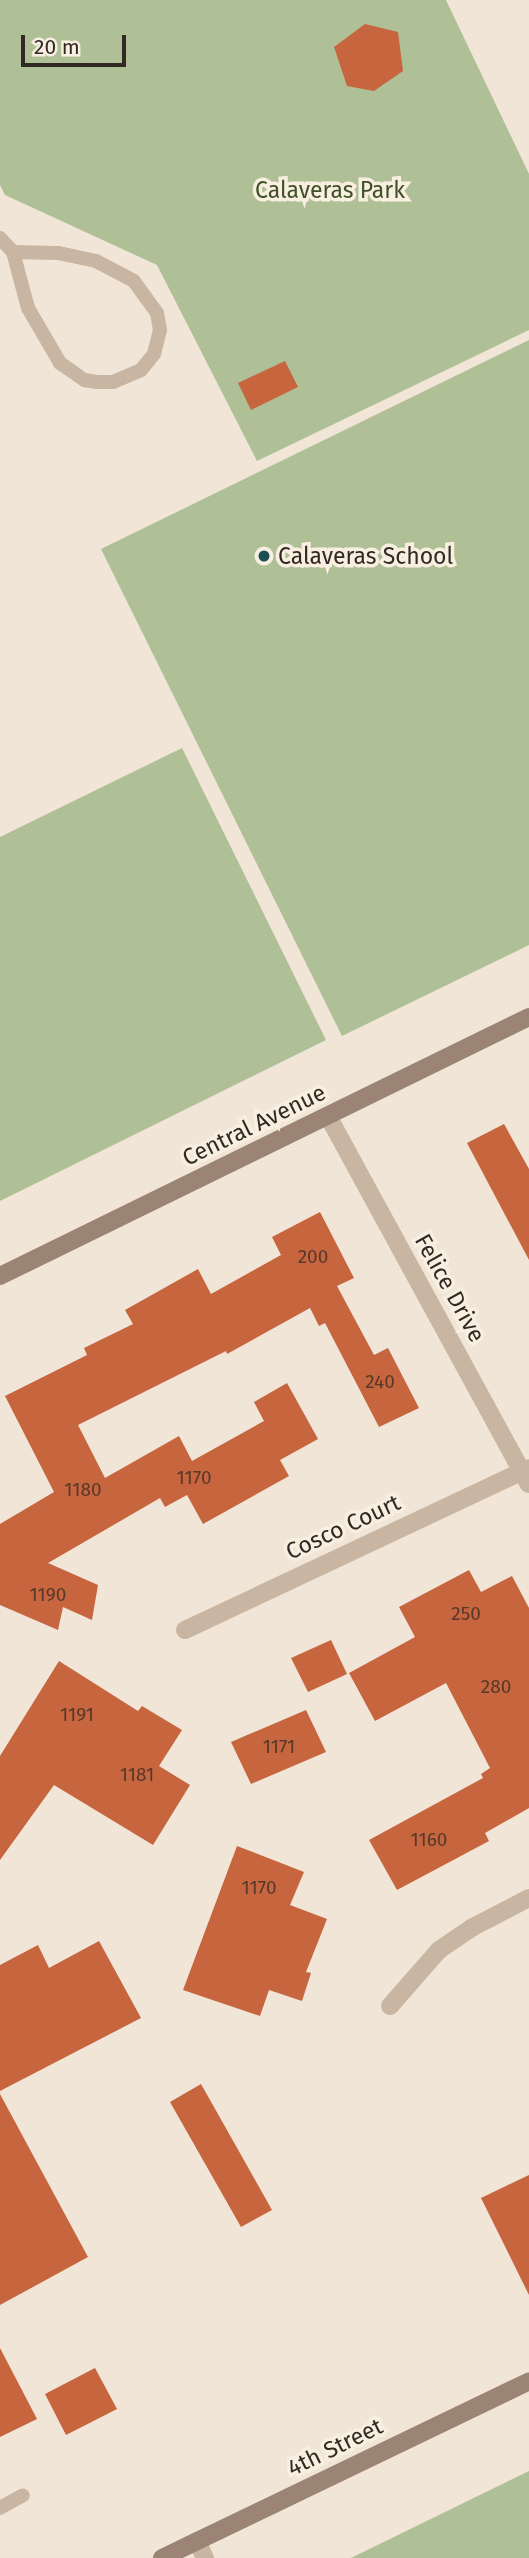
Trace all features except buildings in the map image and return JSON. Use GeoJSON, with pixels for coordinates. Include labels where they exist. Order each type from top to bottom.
{"type":"FeatureCollection","features":[{"type":"Feature","properties":{"kind":"street","name":"Central Avenue"},"geometry":{"type":"LineString","coordinates":[[0,1276],[529,1017]]}},
{"type":"Feature","properties":{"kind":"street","name":"Felice Drive"},"geometry":{"type":"LineString","coordinates":[[328,1116],[527,1474]]}},
{"type":"Feature","properties":{"kind":"street","name":"Cosco Court"},"geometry":{"type":"LineString","coordinates":[[185,1629],[527,1474]]}},
{"type":"Feature","properties":{"kind":"street"},"geometry":{"type":"LineString","coordinates":[[390,2006],[439,1950],[473,1927],[529,1898]]}},
{"type":"Feature","properties":{"kind":"street","name":"4th Street"},"geometry":{"type":"LineString","coordinates":[[162,2558],[529,2381]]}},
{"type":"Feature","properties":{"kind":"street"},"geometry":{"type":"LineString","coordinates":[[197,2541],[205,2558]]}},
{"type":"Feature","properties":{"kind":"lane"},"geometry":{"type":"LineString","coordinates":[[0,239],[13,252],[27,308],[60,363],[84,380],[97,382],[120,380],[141,370],[154,354],[160,330],[157,313],[134,281],[96,261],[58,253],[13,252]]}},
{"type":"Feature","properties":{"kind":"lane"},"geometry":{"type":"LineString","coordinates":[[0,2508],[23,2495]]}},
{"type":"Feature","properties":{"kind":"green space","name":"Calaveras Park"},"geometry":{"type":"Polygon","coordinates":[[[0,0],[446,0],[529,174],[529,330],[257,461],[157,265],[5,195],[0,185],[0,0]]]}},
{"type":"Feature","properties":{"kind":"green space"},"geometry":{"type":"Polygon","coordinates":[[[529,340],[529,945],[342,1036],[101,549],[529,340]]]}},
{"type":"Feature","properties":{"kind":"green space"},"geometry":{"type":"Polygon","coordinates":[[[182,748],[326,1040],[0,1201],[0,837],[182,748]]]}},
{"type":"Feature","properties":{"kind":"green space"},"geometry":{"type":"Polygon","coordinates":[[[529,2471],[529,2558],[351,2558],[529,2471]]]}},
{"type":"Feature","properties":{"kind":"place","name":"Calaveras School"},"geometry":{"type":"Point","coordinates":[264,556]}}]}
